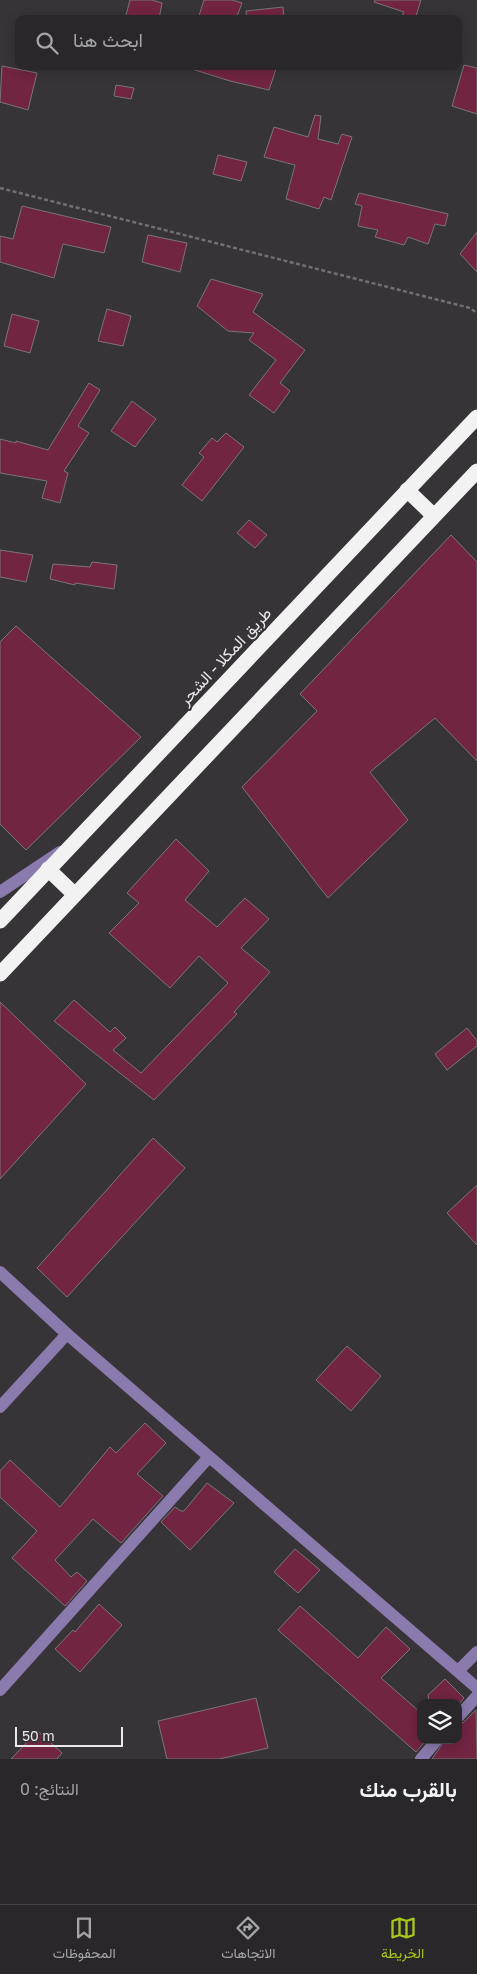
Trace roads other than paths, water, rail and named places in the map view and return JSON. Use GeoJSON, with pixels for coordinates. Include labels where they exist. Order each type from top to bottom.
{"type":"FeatureCollection","features":[{"type":"Feature","properties":{"kind":"highway","name":"طريق المكلا - الشحر"},"geometry":{"type":"LineString","coordinates":[[0,922],[477,417]]}},
{"type":"Feature","properties":{"kind":"highway"},"geometry":{"type":"LineString","coordinates":[[0,974],[433,515],[477,471]]}},
{"type":"Feature","properties":{"kind":"highway"},"geometry":{"type":"LineString","coordinates":[[407,490],[433,515]]}},
{"type":"Feature","properties":{"kind":"highway"},"geometry":{"type":"LineString","coordinates":[[48,870],[74,894]]}},
{"type":"Feature","properties":{"kind":"street"},"geometry":{"type":"LineString","coordinates":[[0,892],[70,846]]}},
{"type":"Feature","properties":{"kind":"street"},"geometry":{"type":"LineString","coordinates":[[0,1272],[67,1334],[477,1688]]}},
{"type":"Feature","properties":{"kind":"street"},"geometry":{"type":"LineString","coordinates":[[0,1407],[67,1334]]}},
{"type":"Feature","properties":{"kind":"street"},"geometry":{"type":"LineString","coordinates":[[0,1690],[209,1457]]}},
{"type":"Feature","properties":{"kind":"street"},"geometry":{"type":"LineString","coordinates":[[458,1671],[477,1652]]}},
{"type":"Feature","properties":{"kind":"street"},"geometry":{"type":"LineString","coordinates":[[462,1713],[477,1696]]}},
{"type":"Feature","properties":{"kind":"street"},"geometry":{"type":"LineString","coordinates":[[420,1759],[434,1744]]}}]}
